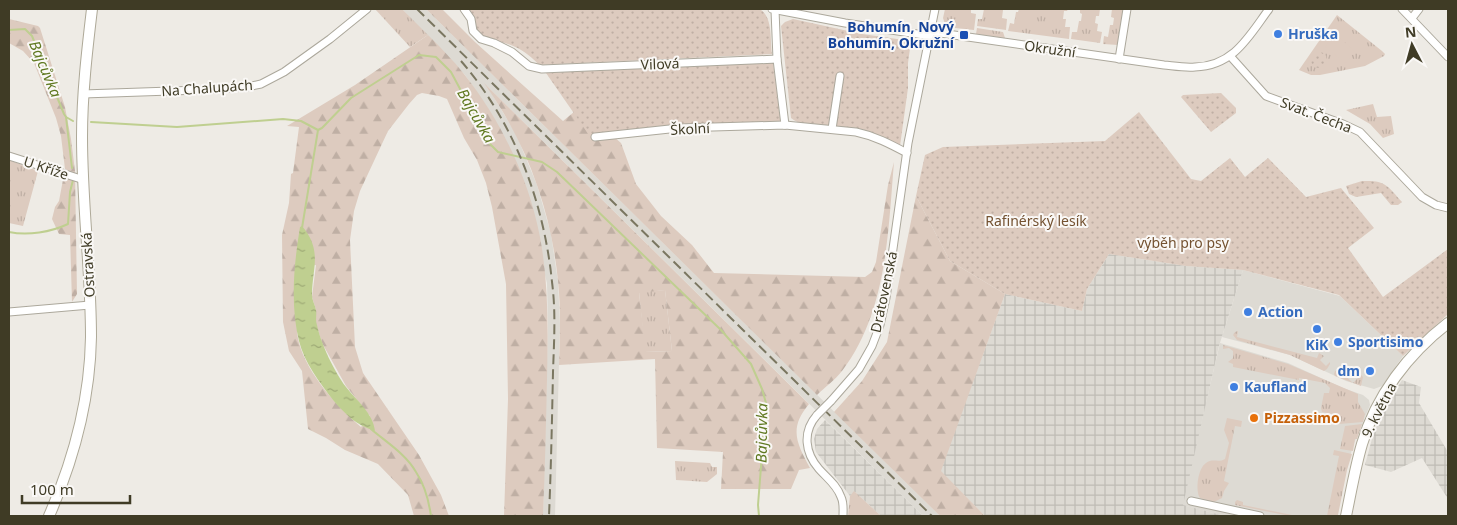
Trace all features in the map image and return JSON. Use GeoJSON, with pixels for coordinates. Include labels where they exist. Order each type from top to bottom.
{"type":"FeatureCollection","features":[{"type":"Feature","properties":{"kind":"main road","name":"Ostravská"},"geometry":{"type":"LineString","coordinates":[[49,516],[60,491],[79,432],[89,371],[91,338],[82,139],[83,94],[92,9]]}},
{"type":"Feature","properties":{"kind":"main road","name":"9. května"},"geometry":{"type":"LineString","coordinates":[[1346,516],[1362,442],[1378,404],[1408,361],[1448,323]]}},
{"type":"Feature","properties":{"kind":"street","name":"Na Chalupách"},"geometry":{"type":"LineString","coordinates":[[83,94],[200,90],[247,87],[261,84],[284,72],[330,39],[367,9]]}},
{"type":"Feature","properties":{"kind":"street","name":"Vilová"},"geometry":{"type":"LineString","coordinates":[[464,9],[471,18],[473,31],[481,39],[512,52],[529,66],[542,69],[777,59]]}},
{"type":"Feature","properties":{"kind":"street"},"geometry":{"type":"LineString","coordinates":[[785,125],[773,9],[924,35],[929,32]]}},
{"type":"Feature","properties":{"kind":"street"},"geometry":{"type":"LineString","coordinates":[[907,153],[935,9]]}},
{"type":"Feature","properties":{"kind":"street"},"geometry":{"type":"LineString","coordinates":[[1120,59],[1127,9]]}},
{"type":"Feature","properties":{"kind":"street","name":"Okružní"},"geometry":{"type":"LineString","coordinates":[[929,32],[1164,66],[1194,68],[1213,65],[1230,57],[1243,44],[1269,9]]}},
{"type":"Feature","properties":{"kind":"street"},"geometry":{"type":"LineString","coordinates":[[1402,9],[1448,57]]}},
{"type":"Feature","properties":{"kind":"street"},"geometry":{"type":"LineString","coordinates":[[1412,18],[1419,9]]}},
{"type":"Feature","properties":{"kind":"street","name":"Svat. Čecha"},"geometry":{"type":"LineString","coordinates":[[1230,57],[1266,96],[1360,132],[1422,197],[1436,205],[1448,208]]}},
{"type":"Feature","properties":{"kind":"street"},"geometry":{"type":"LineString","coordinates":[[832,129],[840,76]]}},
{"type":"Feature","properties":{"kind":"street","name":"Školní"},"geometry":{"type":"LineString","coordinates":[[595,137],[679,128],[785,125],[856,132],[877,137],[907,153]]}},
{"type":"Feature","properties":{"kind":"street","name":"Drátovenská"},"geometry":{"type":"LineString","coordinates":[[843,516],[841,496],[837,488],[813,461],[807,447],[808,430],[817,416],[858,369],[872,346],[880,325],[891,269],[907,153]]}},
{"type":"Feature","properties":{"kind":"street","name":"U Kříže"},"geometry":{"type":"LineString","coordinates":[[9,156],[84,180]]}},
{"type":"Feature","properties":{"kind":"street"},"geometry":{"type":"LineString","coordinates":[[9,312],[90,305]]}},
{"type":"Feature","properties":{"kind":"street"},"geometry":{"type":"LineString","coordinates":[[1191,501],[1260,516]]}},
{"type":"Feature","properties":{"kind":"shaded area"},"geometry":{"type":"Polygon","coordinates":[[[402,9],[426,9],[940,516],[923,516],[487,86],[516,134],[537,185],[551,234],[558,282],[560,324],[555,516],[543,516],[548,324],[547,283],[518,167],[506,140],[487,107],[465,75],[402,9]]]}},
{"type":"Feature","properties":{"kind":"shaded area"},"geometry":{"type":"Polygon","coordinates":[[[1109,254],[1186,266],[1243,270],[1219,346],[1183,505],[1225,516],[985,516],[940,471],[1005,294],[1082,311],[1087,289],[1109,254]]]}},
{"type":"Feature","properties":{"kind":"shaded area"},"geometry":{"type":"Polygon","coordinates":[[[1243,270],[1340,296],[1403,356],[1382,386],[1374,389],[1346,381],[1290,355],[1222,337],[1243,270]]]}},
{"type":"Feature","properties":{"kind":"shaded area"},"geometry":{"type":"Polygon","coordinates":[[[1220,343],[1288,363],[1363,395],[1369,400],[1370,405],[1353,446],[1334,516],[1225,516],[1182,505],[1220,343]]]}},
{"type":"Feature","properties":{"kind":"shaded area"},"geometry":{"type":"Polygon","coordinates":[[[1402,380],[1421,387],[1419,403],[1448,452],[1448,499],[1422,458],[1391,472],[1365,465],[1373,435],[1387,404],[1402,380]]]}},
{"type":"Feature","properties":{"kind":"shaded area"},"geometry":{"type":"Polygon","coordinates":[[[825,420],[923,516],[881,516],[855,492],[850,496],[816,452],[814,439],[817,429],[825,420]]]}},
{"type":"Feature","properties":{"kind":"green space"},"geometry":{"type":"Polygon","coordinates":[[[375,9],[402,9],[428,35],[410,47],[375,9]]]}},
{"type":"Feature","properties":{"kind":"green space"},"geometry":{"type":"Polygon","coordinates":[[[426,9],[442,9],[475,42],[563,121],[580,107],[621,143],[636,184],[661,216],[692,245],[714,273],[865,277],[872,272],[876,262],[888,185],[894,162],[887,244],[877,298],[857,348],[842,371],[817,395],[426,9]]]}},
{"type":"Feature","properties":{"kind":"green space"},"geometry":{"type":"Polygon","coordinates":[[[469,9],[759,9],[769,22],[772,54],[539,65],[526,53],[514,46],[483,38],[479,34],[469,9]]]}},
{"type":"Feature","properties":{"kind":"green space"},"geometry":{"type":"Polygon","coordinates":[[[945,9],[971,9],[971,13],[976,14],[974,30],[946,27],[943,18],[945,9]]]}},
{"type":"Feature","properties":{"kind":"green space"},"geometry":{"type":"Polygon","coordinates":[[[984,9],[1003,10],[1002,18],[1007,19],[1006,30],[977,26],[978,19],[982,19],[984,9]]]}},
{"type":"Feature","properties":{"kind":"green space"},"geometry":{"type":"Polygon","coordinates":[[[1019,9],[1068,9],[1064,11],[1063,19],[1066,19],[1065,27],[1070,27],[1069,39],[1008,31],[1010,23],[1014,24],[1016,12],[1019,9]]]}},
{"type":"Feature","properties":{"kind":"green space"},"geometry":{"type":"Polygon","coordinates":[[[1080,9],[1100,9],[1095,23],[1098,24],[1097,31],[1102,32],[1100,43],[1071,39],[1072,32],[1077,32],[1079,21],[1081,21],[1082,14],[1080,9]]]}},
{"type":"Feature","properties":{"kind":"green space"},"geometry":{"type":"Polygon","coordinates":[[[1112,9],[1123,9],[1118,45],[1103,44],[1104,36],[1108,37],[1110,25],[1113,25],[1112,9]]]}},
{"type":"Feature","properties":{"kind":"green space"},"geometry":{"type":"Polygon","coordinates":[[[1337,15],[1382,51],[1385,54],[1384,56],[1365,66],[1320,75],[1311,75],[1299,70],[1337,15]]]}},
{"type":"Feature","properties":{"kind":"green space"},"geometry":{"type":"Polygon","coordinates":[[[9,19],[40,28],[65,107],[75,171],[77,294],[72,302],[70,235],[59,234],[52,219],[55,207],[59,201],[65,169],[61,136],[56,118],[34,63],[23,51],[9,43],[9,19]]]}},
{"type":"Feature","properties":{"kind":"green space"},"geometry":{"type":"Polygon","coordinates":[[[793,19],[862,34],[911,41],[908,63],[908,88],[900,146],[862,129],[805,125],[791,118],[781,26],[793,19]]]}},
{"type":"Feature","properties":{"kind":"green space"},"geometry":{"type":"Polygon","coordinates":[[[977,28],[1003,32],[1005,38],[976,34],[977,28]]]}},
{"type":"Feature","properties":{"kind":"green space"},"geometry":{"type":"Polygon","coordinates":[[[1335,34],[1355,51],[1346,63],[1325,47],[1335,34]]]}},
{"type":"Feature","properties":{"kind":"green space"},"geometry":{"type":"Polygon","coordinates":[[[428,35],[464,74],[490,111],[512,151],[535,215],[545,273],[548,344],[543,516],[504,516],[508,399],[506,284],[486,183],[477,160],[464,138],[447,99],[439,96],[422,93],[417,95],[388,131],[360,191],[354,211],[350,240],[355,347],[363,373],[419,455],[441,495],[449,516],[414,516],[408,495],[378,464],[345,450],[308,429],[302,371],[289,351],[283,322],[282,235],[289,203],[291,174],[293,173],[299,127],[287,126],[355,85],[428,35]],[[316,265],[296,269],[297,330],[303,355],[324,389],[342,410],[361,427],[370,416],[346,386],[322,343],[316,324],[316,310],[312,297],[316,265]]]}},
{"type":"Feature","properties":{"kind":"green space"},"geometry":{"type":"Polygon","coordinates":[[[1319,52],[1325,54],[1327,60],[1325,66],[1319,68],[1313,66],[1311,60],[1313,54],[1319,52]]]}},
{"type":"Feature","properties":{"kind":"green space"},"geometry":{"type":"Polygon","coordinates":[[[773,62],[781,122],[668,127],[589,135],[546,73],[773,62]]]}},
{"type":"Feature","properties":{"kind":"green space"},"geometry":{"type":"Polygon","coordinates":[[[484,83],[809,404],[799,420],[797,435],[798,443],[810,468],[799,470],[791,489],[721,489],[723,452],[657,448],[655,359],[559,365],[559,292],[555,254],[543,202],[524,153],[499,105],[484,83]],[[665,290],[639,293],[646,352],[672,351],[665,290]]]}},
{"type":"Feature","properties":{"kind":"green space"},"geometry":{"type":"Polygon","coordinates":[[[1221,93],[1236,108],[1236,113],[1211,132],[1181,97],[1183,95],[1221,93]]]}},
{"type":"Feature","properties":{"kind":"green space"},"geometry":{"type":"Polygon","coordinates":[[[1373,104],[1377,117],[1391,116],[1394,134],[1383,138],[1370,124],[1346,110],[1373,104]]]}},
{"type":"Feature","properties":{"kind":"green space","name":"Rafinérský lesík"},"geometry":{"type":"Polygon","coordinates":[[[1139,112],[1191,179],[1201,181],[1230,158],[1245,177],[1268,158],[1306,197],[1341,188],[1374,228],[1348,248],[1383,297],[1448,249],[1448,314],[1403,356],[1339,295],[1243,270],[1186,266],[1109,254],[1087,289],[1082,311],[1005,294],[950,261],[916,196],[925,155],[943,147],[1105,141],[1139,112]]]}},
{"type":"Feature","properties":{"kind":"green space"},"geometry":{"type":"Polygon","coordinates":[[[9,160],[38,171],[23,226],[9,223],[9,160]]]}},
{"type":"Feature","properties":{"kind":"green space"},"geometry":{"type":"Polygon","coordinates":[[[1362,181],[1376,181],[1385,185],[1402,202],[1398,205],[1391,205],[1381,193],[1356,197],[1349,194],[1346,186],[1362,181]]]}},
{"type":"Feature","properties":{"kind":"green space"},"geometry":{"type":"Polygon","coordinates":[[[916,196],[950,261],[1005,294],[941,471],[985,516],[940,516],[834,412],[862,381],[887,342],[916,196]]]}},
{"type":"Feature","properties":{"kind":"green space"},"geometry":{"type":"Polygon","coordinates":[[[665,290],[672,351],[645,352],[639,292],[665,290]]]}},
{"type":"Feature","properties":{"kind":"green space"},"geometry":{"type":"Polygon","coordinates":[[[1238,331],[1237,337],[1317,358],[1319,353],[1324,356],[1320,360],[1326,366],[1330,362],[1330,364],[1324,371],[1290,355],[1237,340],[1233,335],[1238,331]]]}},
{"type":"Feature","properties":{"kind":"green space"},"geometry":{"type":"Polygon","coordinates":[[[1223,345],[1288,364],[1358,394],[1358,402],[1365,414],[1363,422],[1339,424],[1337,421],[1338,415],[1322,412],[1324,393],[1329,393],[1330,388],[1325,383],[1233,367],[1233,364],[1228,362],[1233,358],[1233,351],[1229,348],[1223,349],[1223,345]]]}},
{"type":"Feature","properties":{"kind":"green space"},"geometry":{"type":"Polygon","coordinates":[[[1339,370],[1353,383],[1335,376],[1335,371],[1339,370]]]}},
{"type":"Feature","properties":{"kind":"green space"},"geometry":{"type":"Polygon","coordinates":[[[1361,375],[1363,377],[1361,386],[1353,383],[1361,375]]]}},
{"type":"Feature","properties":{"kind":"green space"},"geometry":{"type":"Polygon","coordinates":[[[1227,418],[1242,421],[1241,427],[1235,426],[1224,481],[1229,483],[1222,498],[1214,502],[1200,498],[1198,494],[1198,479],[1201,469],[1206,463],[1225,459],[1229,443],[1224,430],[1227,418]]]}},
{"type":"Feature","properties":{"kind":"green space"},"geometry":{"type":"Polygon","coordinates":[[[1362,424],[1357,439],[1355,439],[1353,451],[1340,449],[1345,426],[1362,424]]]}},
{"type":"Feature","properties":{"kind":"green space"},"geometry":{"type":"Polygon","coordinates":[[[1334,450],[1352,454],[1338,515],[1327,516],[1339,456],[1333,455],[1334,450]]]}},
{"type":"Feature","properties":{"kind":"green space"},"geometry":{"type":"Polygon","coordinates":[[[675,461],[710,463],[712,467],[717,467],[717,474],[707,482],[676,480],[675,461]]]}},
{"type":"Feature","properties":{"kind":"green space"},"geometry":{"type":"Polygon","coordinates":[[[854,491],[881,516],[848,516],[850,496],[854,491]]]}},
{"type":"Feature","properties":{"kind":"green space"},"geometry":{"type":"Polygon","coordinates":[[[1237,500],[1243,502],[1243,505],[1297,516],[1235,505],[1237,500]]]}},
{"type":"Feature","properties":{"kind":"water"},"geometry":{"type":"Polygon","coordinates":[[[302,226],[308,235],[314,252],[312,297],[316,310],[316,323],[328,357],[346,387],[368,413],[375,431],[357,423],[333,400],[313,372],[301,349],[296,327],[294,284],[296,255],[300,227],[302,226]]]}},
{"type":"Feature","properties":{"kind":"waterway","name":"Bajcůvka"},"geometry":{"type":"LineString","coordinates":[[9,30],[25,29],[32,36],[64,114],[73,121]]}},
{"type":"Feature","properties":{"kind":"waterway","name":"Bajcůvka"},"geometry":{"type":"LineString","coordinates":[[91,122],[177,127],[283,119],[301,121],[318,130],[351,98],[419,55],[436,57],[451,72],[489,143],[498,152],[542,162],[557,172],[721,330],[751,364],[766,403],[758,505],[759,516]]}},
{"type":"Feature","properties":{"kind":"waterway"},"geometry":{"type":"LineString","coordinates":[[66,117],[72,168]]}},
{"type":"Feature","properties":{"kind":"waterway"},"geometry":{"type":"LineString","coordinates":[[302,228],[318,130]]}},
{"type":"Feature","properties":{"kind":"waterway"},"geometry":{"type":"LineString","coordinates":[[9,232],[39,233],[68,224],[70,192],[73,180]]}},
{"type":"Feature","properties":{"kind":"waterway"},"geometry":{"type":"LineString","coordinates":[[371,429],[401,454],[412,466],[424,488],[431,516]]}},
{"type":"Feature","properties":{"kind":"railway"},"geometry":{"type":"LineString","coordinates":[[417,9],[932,516]]}},
{"type":"Feature","properties":{"kind":"railway"},"geometry":{"type":"LineString","coordinates":[[461,61],[480,85],[511,137],[534,193],[548,252],[554,316],[549,516]]}},
{"type":"Feature","properties":{"kind":"place","name":"Hruška"},"geometry":{"type":"Point","coordinates":[1278,34]}},
{"type":"Feature","properties":{"kind":"place","name":"Bohumín, Nový Bohumín, Okružní"},"geometry":{"type":"Point","coordinates":[964,35]}},
{"type":"Feature","properties":{"kind":"place","name":"Action"},"geometry":{"type":"Point","coordinates":[1248,312]}},
{"type":"Feature","properties":{"kind":"place","name":"KiK"},"geometry":{"type":"Point","coordinates":[1317,329]}},
{"type":"Feature","properties":{"kind":"place","name":"Sportisimo"},"geometry":{"type":"Point","coordinates":[1338,342]}},
{"type":"Feature","properties":{"kind":"place","name":"dm"},"geometry":{"type":"Point","coordinates":[1370,371]}},
{"type":"Feature","properties":{"kind":"place","name":"Kaufland"},"geometry":{"type":"Point","coordinates":[1234,387]}},
{"type":"Feature","properties":{"kind":"place","name":"Pizzassimo"},"geometry":{"type":"Point","coordinates":[1254,418]}},
{"type":"Feature","properties":{"kind":"park label","name":"výběh pro psy"},"geometry":{"type":"Point","coordinates":[1183,243]}}]}
